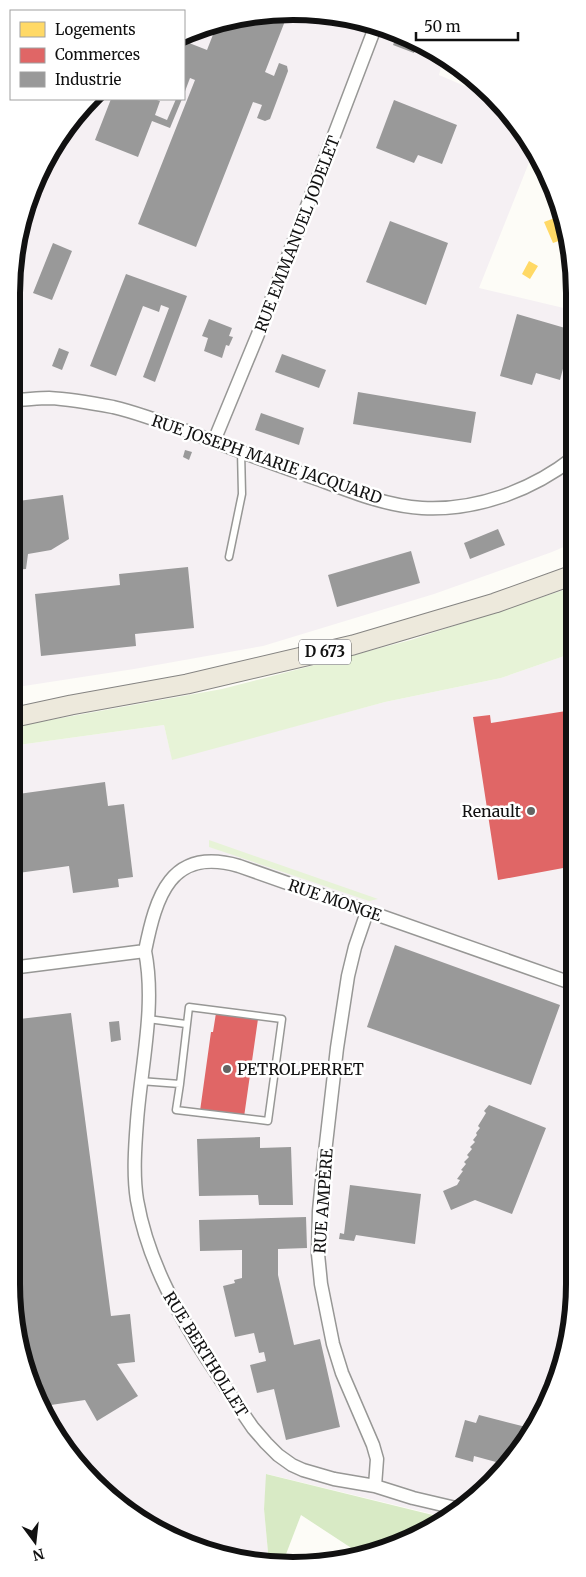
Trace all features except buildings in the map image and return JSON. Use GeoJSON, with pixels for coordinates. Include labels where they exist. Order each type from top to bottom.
{"type":"FeatureCollection","features":[{"type":"Feature","properties":{"kind":"main road","name":"D 673"},"geometry":{"type":"LineString","coordinates":[[20,716],[71,704],[187,684],[353,645],[495,603],[566,578]]}},
{"type":"Feature","properties":{"kind":"main road","name":"D 673"},"geometry":{"type":"LineString","coordinates":[[20,708],[71,704]]}},
{"type":"Feature","properties":{"kind":"street","name":"RUE EMMANUEL JODELET"},"geometry":{"type":"LineString","coordinates":[[214,441],[261,327],[374,32]]}},
{"type":"Feature","properties":{"kind":"street","name":"RUE JOSEPH MARIE JACQUARD"},"geometry":{"type":"LineString","coordinates":[[20,400],[48,398],[82,402],[152,418],[348,490],[386,502],[420,508],[454,507],[491,500],[544,478],[566,463]]}},
{"type":"Feature","properties":{"kind":"street","name":"RUE MONGE"},"geometry":{"type":"LineString","coordinates":[[145,951],[155,909],[164,888],[178,872],[187,867],[203,862],[219,862],[234,865],[566,981]]}},
{"type":"Feature","properties":{"kind":"street","name":"RUE AMPÈRE"},"geometry":{"type":"LineString","coordinates":[[367,912],[354,947],[347,985],[323,1170],[318,1247],[321,1284],[333,1344],[342,1373],[373,1445],[376,1459],[375,1486]]}},
{"type":"Feature","properties":{"kind":"street"},"geometry":{"type":"LineString","coordinates":[[20,967],[145,951]]}},
{"type":"Feature","properties":{"kind":"street","name":"RUE BERTHOLLET"},"geometry":{"type":"LineString","coordinates":[[145,951],[149,983],[135,1155],[137,1198],[142,1225],[165,1288],[248,1422],[266,1443],[292,1465],[318,1475],[375,1486],[405,1496],[451,1507]]}},
{"type":"Feature","properties":{"kind":"lane"},"geometry":{"type":"LineString","coordinates":[[228,557],[242,494],[241,451]]}},
{"type":"Feature","properties":{"kind":"lane"},"geometry":{"type":"LineString","coordinates":[[189,1007],[282,1019],[268,1121],[176,1110],[180,1084],[189,1007]]}},
{"type":"Feature","properties":{"kind":"lane"},"geometry":{"type":"LineString","coordinates":[[147,1018],[186,1024]]}},
{"type":"Feature","properties":{"kind":"lane"},"geometry":{"type":"LineString","coordinates":[[140,1081],[180,1084]]}},
{"type":"Feature","properties":{"kind":"shaded area"},"geometry":{"type":"Polygon","coordinates":[[[293,20],[329,22],[381,34],[430,57],[442,64],[439,75],[476,91],[510,127],[530,159],[479,288],[566,309],[566,546],[434,594],[263,646],[20,687],[20,293],[22,257],[34,205],[48,172],[66,141],[100,100],[185,100],[185,43],[205,34],[240,25],[293,20]]]}},
{"type":"Feature","properties":{"kind":"shaded area"},"geometry":{"type":"Polygon","coordinates":[[[566,655],[566,1284],[564,1320],[552,1372],[538,1405],[510,1450],[473,1489],[437,1515],[267,1474],[264,1509],[268,1556],[240,1552],[205,1543],[172,1529],[141,1511],[100,1477],[66,1436],[48,1405],[29,1355],[22,1320],[20,1284],[20,745],[164,725],[172,759],[385,702],[501,678],[566,655]]]}},
{"type":"Feature","properties":{"kind":"green space"},"geometry":{"type":"Polygon","coordinates":[[[566,589],[566,655],[501,678],[385,702],[172,760],[164,725],[20,745],[20,725],[222,689],[411,640],[566,589]]]}},
{"type":"Feature","properties":{"kind":"green space"},"geometry":{"type":"Polygon","coordinates":[[[209,840],[378,899],[369,901],[209,847],[209,840]]]}},
{"type":"Feature","properties":{"kind":"green space"},"geometry":{"type":"Polygon","coordinates":[[[266,1474],[436,1516],[414,1529],[381,1543],[355,1550],[301,1515],[285,1557],[268,1556],[264,1509],[266,1474]]]}},
{"type":"Feature","properties":{"kind":"place","name":"Renault"},"geometry":{"type":"Point","coordinates":[531,811]}},
{"type":"Feature","properties":{"kind":"place","name":"PETROLPERRET"},"geometry":{"type":"Point","coordinates":[227,1069]}}]}
